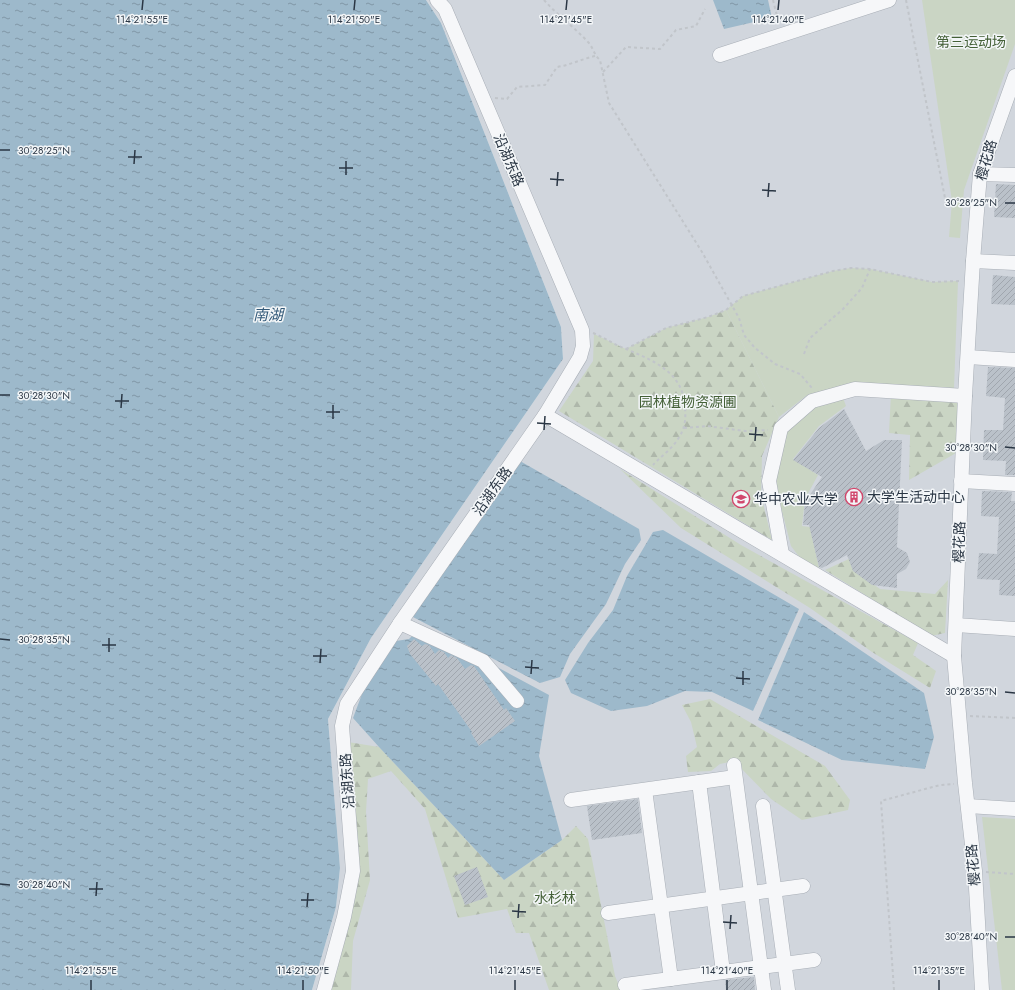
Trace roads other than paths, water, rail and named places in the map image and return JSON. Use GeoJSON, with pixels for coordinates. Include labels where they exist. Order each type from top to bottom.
{"type":"FeatureCollection","features":[{"type":"Feature","properties":{"kind":"street","name":"沿湖东路"},"geometry":{"type":"LineString","coordinates":[[324,990],[344,916],[353,871],[342,726],[347,704],[400,624],[545,415],[580,357],[583,346],[582,330],[445,9],[437,0]]}},
{"type":"Feature","properties":{"kind":"street"},"geometry":{"type":"LineString","coordinates":[[720,55],[889,0]]}},
{"type":"Feature","properties":{"kind":"street","name":"樱花路"},"geometry":{"type":"LineString","coordinates":[[982,990],[975,871],[965,783],[954,656],[961,481],[973,261],[980,174],[1015,76]]}},
{"type":"Feature","properties":{"kind":"street"},"geometry":{"type":"LineString","coordinates":[[980,174],[1015,175]]}},
{"type":"Feature","properties":{"kind":"street"},"geometry":{"type":"LineString","coordinates":[[973,261],[1015,263]]}},
{"type":"Feature","properties":{"kind":"street"},"geometry":{"type":"LineString","coordinates":[[968,357],[1015,360]]}},
{"type":"Feature","properties":{"kind":"street"},"geometry":{"type":"LineString","coordinates":[[782,554],[769,481],[781,428],[812,401],[855,389],[966,396]]}},
{"type":"Feature","properties":{"kind":"street"},"geometry":{"type":"LineString","coordinates":[[545,415],[954,656]]}},
{"type":"Feature","properties":{"kind":"street"},"geometry":{"type":"LineString","coordinates":[[961,481],[1015,484]]}},
{"type":"Feature","properties":{"kind":"street"},"geometry":{"type":"LineString","coordinates":[[400,624],[483,661],[517,702]]}},
{"type":"Feature","properties":{"kind":"street"},"geometry":{"type":"LineString","coordinates":[[956,625],[1015,628]]}},
{"type":"Feature","properties":{"kind":"street"},"geometry":{"type":"LineString","coordinates":[[571,800],[699,782],[734,771],[764,990]]}},
{"type":"Feature","properties":{"kind":"street"},"geometry":{"type":"LineString","coordinates":[[699,782],[724,972]]}},
{"type":"Feature","properties":{"kind":"street"},"geometry":{"type":"LineString","coordinates":[[645,790],[671,979]]}},
{"type":"Feature","properties":{"kind":"street"},"geometry":{"type":"LineString","coordinates":[[763,806],[788,990]]}},
{"type":"Feature","properties":{"kind":"street"},"geometry":{"type":"LineString","coordinates":[[968,806],[1015,809]]}},
{"type":"Feature","properties":{"kind":"street"},"geometry":{"type":"LineString","coordinates":[[608,913],[803,886]]}},
{"type":"Feature","properties":{"kind":"street"},"geometry":{"type":"LineString","coordinates":[[625,985],[814,960]]}},
{"type":"Feature","properties":{"kind":"water","name":"南湖"},"geometry":{"type":"Polygon","coordinates":[[[0,0],[426,0],[441,23],[561,327],[563,359],[371,638],[328,719],[340,868],[336,907],[312,990],[0,990],[0,0]]]}},
{"type":"Feature","properties":{"kind":"water"},"geometry":{"type":"Polygon","coordinates":[[[713,0],[768,0],[772,18],[724,29],[713,0]]]}},
{"type":"Feature","properties":{"kind":"water"},"geometry":{"type":"Polygon","coordinates":[[[520,461],[639,529],[641,540],[625,564],[606,604],[570,654],[560,677],[540,683],[411,616],[520,461]]]}},
{"type":"Feature","properties":{"kind":"water"},"geometry":{"type":"Polygon","coordinates":[[[663,530],[799,609],[753,711],[712,692],[685,691],[647,706],[611,711],[571,693],[565,680],[588,643],[613,610],[627,576],[653,532],[663,530]]]}},
{"type":"Feature","properties":{"kind":"water"},"geometry":{"type":"Polygon","coordinates":[[[804,612],[924,693],[934,737],[925,769],[842,760],[758,720],[804,612]]]}},
{"type":"Feature","properties":{"kind":"water"},"geometry":{"type":"Polygon","coordinates":[[[419,629],[484,660],[549,695],[539,756],[562,840],[504,880],[353,718],[365,686],[396,641],[409,639],[419,629]]]}},
{"type":"Feature","properties":{"kind":"place","name":"大学生活动中心"},"geometry":{"type":"Point","coordinates":[854,497]}},
{"type":"Feature","properties":{"kind":"place","name":"华中农业大学"},"geometry":{"type":"Point","coordinates":[741,499]}},
{"type":"Feature","properties":{"kind":"park label","name":"第三运动场"},"geometry":{"type":"Point","coordinates":[971,42]}},
{"type":"Feature","properties":{"kind":"park label","name":"园林植物资源圃"},"geometry":{"type":"Point","coordinates":[688,402]}},
{"type":"Feature","properties":{"kind":"park label","name":"水杉林"},"geometry":{"type":"Point","coordinates":[555,898]}}]}
